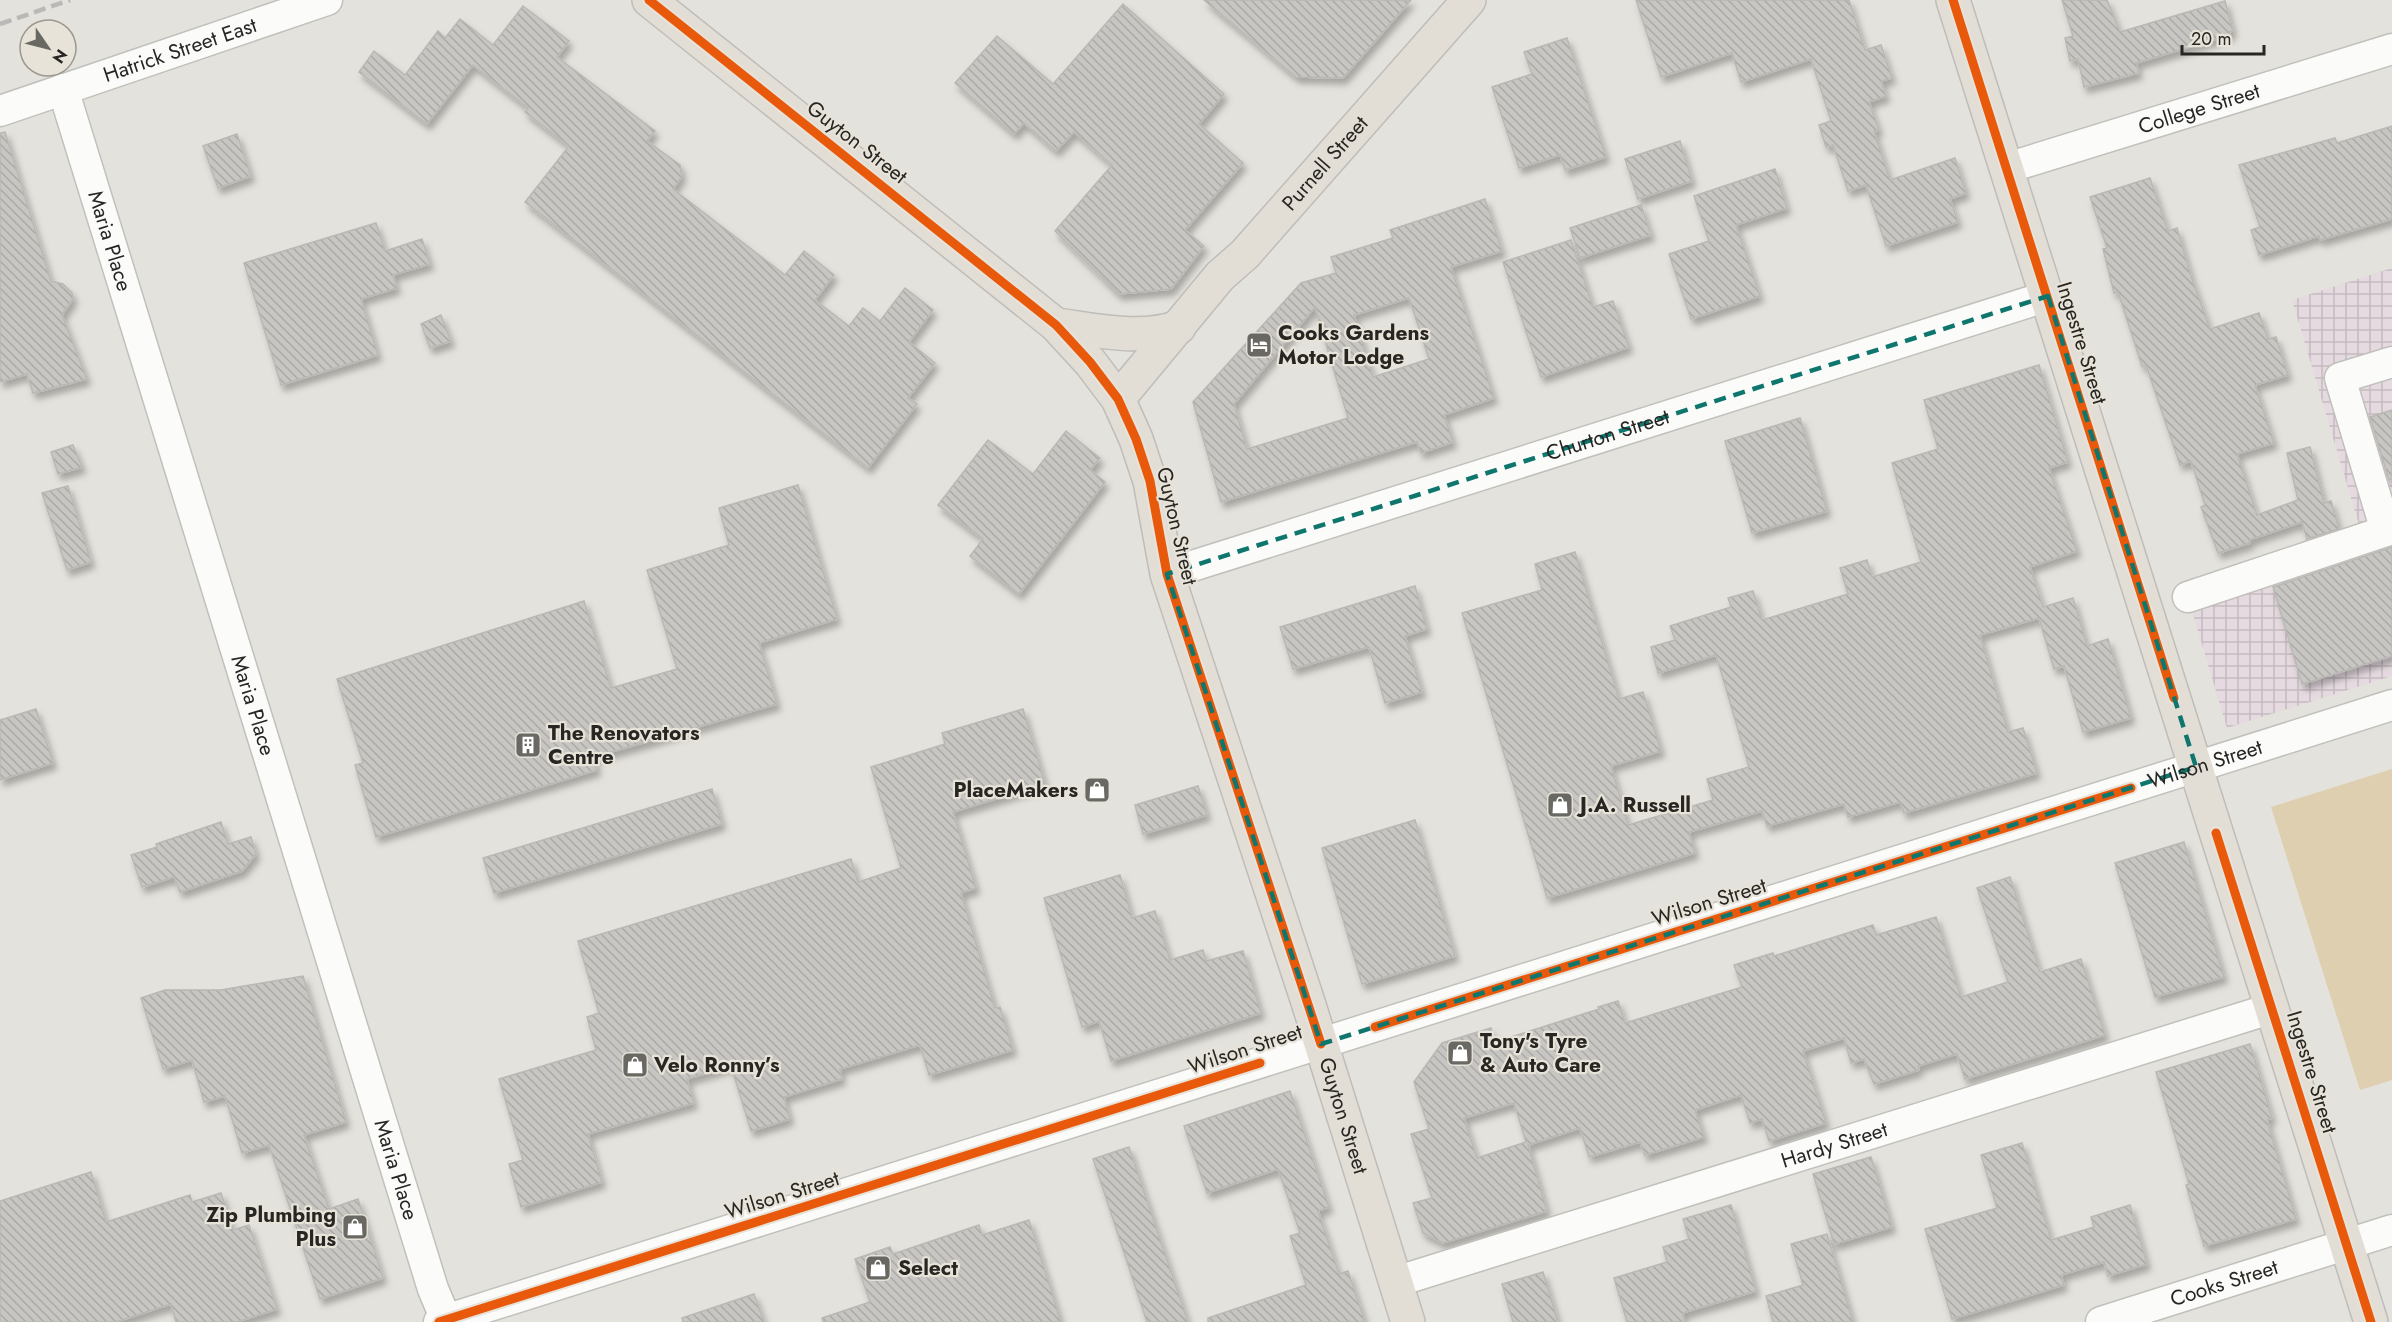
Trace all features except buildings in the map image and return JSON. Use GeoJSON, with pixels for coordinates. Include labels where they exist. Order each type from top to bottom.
{"type":"FeatureCollection","features":[{"type":"Feature","properties":{"kind":"main road","name":"Guyton Street"},"geometry":{"type":"LineString","coordinates":[[649,0],[1056,325],[1090,362],[1118,399],[1136,439],[1150,481],[1167,574],[1321,1044],[1408,1322]]}},
{"type":"Feature","properties":{"kind":"main road","name":"Purnell Street"},"geometry":{"type":"LineString","coordinates":[[1118,399],[1220,276],[1245,254],[1469,0]]}},
{"type":"Feature","properties":{"kind":"main road","name":"Ingestre Street"},"geometry":{"type":"LineString","coordinates":[[1953,0],[2371,1322]]}},
{"type":"Feature","properties":{"kind":"main road"},"geometry":{"type":"LineString","coordinates":[[1056,325],[1129,335],[1163,333],[1179,327]]}},
{"type":"Feature","properties":{"kind":"street","name":"Hatrick Street East"},"geometry":{"type":"LineString","coordinates":[[0,111],[327,0]]}},
{"type":"Feature","properties":{"kind":"street","name":"College Street"},"geometry":{"type":"LineString","coordinates":[[2007,168],[2392,49]]}},
{"type":"Feature","properties":{"kind":"street","name":"Maria Place"},"geometry":{"type":"LineString","coordinates":[[63,89],[444,1321]]}},
{"type":"Feature","properties":{"kind":"street","name":"Churton Street"},"geometry":{"type":"LineString","coordinates":[[1167,574],[2048,296]]}},
{"type":"Feature","properties":{"kind":"street"},"geometry":{"type":"LineString","coordinates":[[2188,597],[2233,591],[2386,531],[2340,378],[2392,362]]}},
{"type":"Feature","properties":{"kind":"street","name":"Wilson Street"},"geometry":{"type":"LineString","coordinates":[[444,1321],[2392,705]]}},
{"type":"Feature","properties":{"kind":"street","name":"Hardy Street"},"geometry":{"type":"LineString","coordinates":[[1395,1282],[2273,1008]]}},
{"type":"Feature","properties":{"kind":"street","name":"Cooks Street"},"geometry":{"type":"LineString","coordinates":[[2101,1322],[2392,1230]]}},
{"type":"Feature","properties":{"kind":"highlighted area"},"geometry":{"type":"Polygon","coordinates":[[[2048,296],[2196,767],[1321,1044],[1167,574],[2048,296]]]}},
{"type":"Feature","properties":{"kind":"shaded area"},"geometry":{"type":"Polygon","coordinates":[[[2392,268],[2392,676],[2227,728],[2183,581],[2360,528],[2292,300],[2392,268]]]}},
{"type":"Feature","properties":{"kind":"shaded area"},"geometry":{"type":"Polygon","coordinates":[[[2392,769],[2392,1080],[2360,1090],[2271,807],[2392,769]]]}},
{"type":"Feature","properties":{"kind":"railway"},"geometry":{"type":"LineString","coordinates":[[0,24],[70,0]]}},
{"type":"Feature","properties":{"kind":"cycle path"},"geometry":{"type":"LineString","coordinates":[[649,0],[1056,325],[1090,362],[1118,399],[1136,439],[1150,481],[1167,574],[1321,1044]]}},
{"type":"Feature","properties":{"kind":"cycle path"},"geometry":{"type":"LineString","coordinates":[[1953,0],[2174,698]]}},
{"type":"Feature","properties":{"kind":"cycle path"},"geometry":{"type":"LineString","coordinates":[[1375,1027],[2131,788]]}},
{"type":"Feature","properties":{"kind":"cycle path"},"geometry":{"type":"LineString","coordinates":[[2216,833],[2371,1322]]}},
{"type":"Feature","properties":{"kind":"cycle path"},"geometry":{"type":"LineString","coordinates":[[439,1322],[1260,1063]]}},
{"type":"Feature","properties":{"kind":"place","name":"Cooks Gardens Motor Lodge"},"geometry":{"type":"Point","coordinates":[1259,345]}},
{"type":"Feature","properties":{"kind":"place","name":"The Renovators Centre"},"geometry":{"type":"Point","coordinates":[528,745]}},
{"type":"Feature","properties":{"kind":"place","name":"PlaceMakers"},"geometry":{"type":"Point","coordinates":[1097,790]}},
{"type":"Feature","properties":{"kind":"place","name":"J.A. Russell"},"geometry":{"type":"Point","coordinates":[1560,805]}},
{"type":"Feature","properties":{"kind":"place","name":"Tony's Tyre & Auto Care"},"geometry":{"type":"Point","coordinates":[1460,1053]}},
{"type":"Feature","properties":{"kind":"place","name":"Velo Ronny’s"},"geometry":{"type":"Point","coordinates":[635,1065]}},
{"type":"Feature","properties":{"kind":"place","name":"Zip Plumbing Plus"},"geometry":{"type":"Point","coordinates":[355,1227]}},
{"type":"Feature","properties":{"kind":"place","name":"Select"},"geometry":{"type":"Point","coordinates":[878,1268]}}]}
